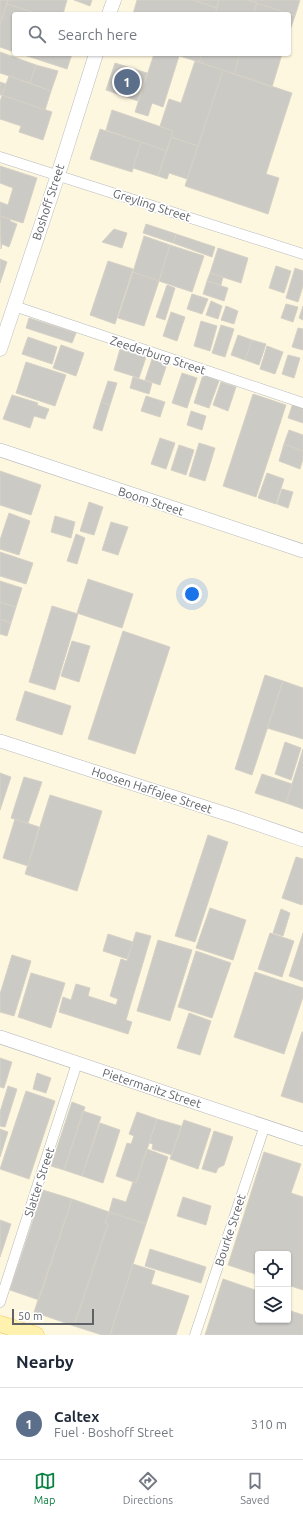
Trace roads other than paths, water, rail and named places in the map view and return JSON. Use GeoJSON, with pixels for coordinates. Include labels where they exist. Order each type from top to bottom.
{"type":"FeatureCollection","features":[{"type":"Feature","properties":{"kind":"main road"},"geometry":{"type":"LineString","coordinates":[[110,12],[114,0]]}},
{"type":"Feature","properties":{"kind":"main road","name":"Boshoff Street"},"geometry":{"type":"LineString","coordinates":[[0,349],[58,175],[95,56]]}},
{"type":"Feature","properties":{"kind":"main road"},"geometry":{"type":"LineString","coordinates":[[0,1324],[36,1335]]}},
{"type":"Feature","properties":{"kind":"main road"},"geometry":{"type":"LineString","coordinates":[[0,1333],[6,1335]]}},
{"type":"Feature","properties":{"kind":"street","name":"Greyling Street"},"geometry":{"type":"LineString","coordinates":[[0,157],[303,254]]}},
{"type":"Feature","properties":{"kind":"street","name":"Zeederburg Street"},"geometry":{"type":"LineString","coordinates":[[14,306],[303,403]]}},
{"type":"Feature","properties":{"kind":"street","name":"Boom Street"},"geometry":{"type":"LineString","coordinates":[[0,450],[303,551]]}},
{"type":"Feature","properties":{"kind":"street","name":"Hoosen Haffajee Street"},"geometry":{"type":"LineString","coordinates":[[0,741],[303,840]]}},
{"type":"Feature","properties":{"kind":"street","name":"Pietermaritz Street"},"geometry":{"type":"LineString","coordinates":[[0,1038],[265,1125],[303,1139]]}},
{"type":"Feature","properties":{"kind":"street","name":"Slatter Street"},"geometry":{"type":"LineString","coordinates":[[0,1302],[77,1063]]}},
{"type":"Feature","properties":{"kind":"street","name":"Bourke Street"},"geometry":{"type":"LineString","coordinates":[[195,1335],[265,1125]]}},
{"type":"Feature","properties":{"kind":"place","name":"Caltex"},"geometry":{"type":"Point","coordinates":[127,82]}}]}
